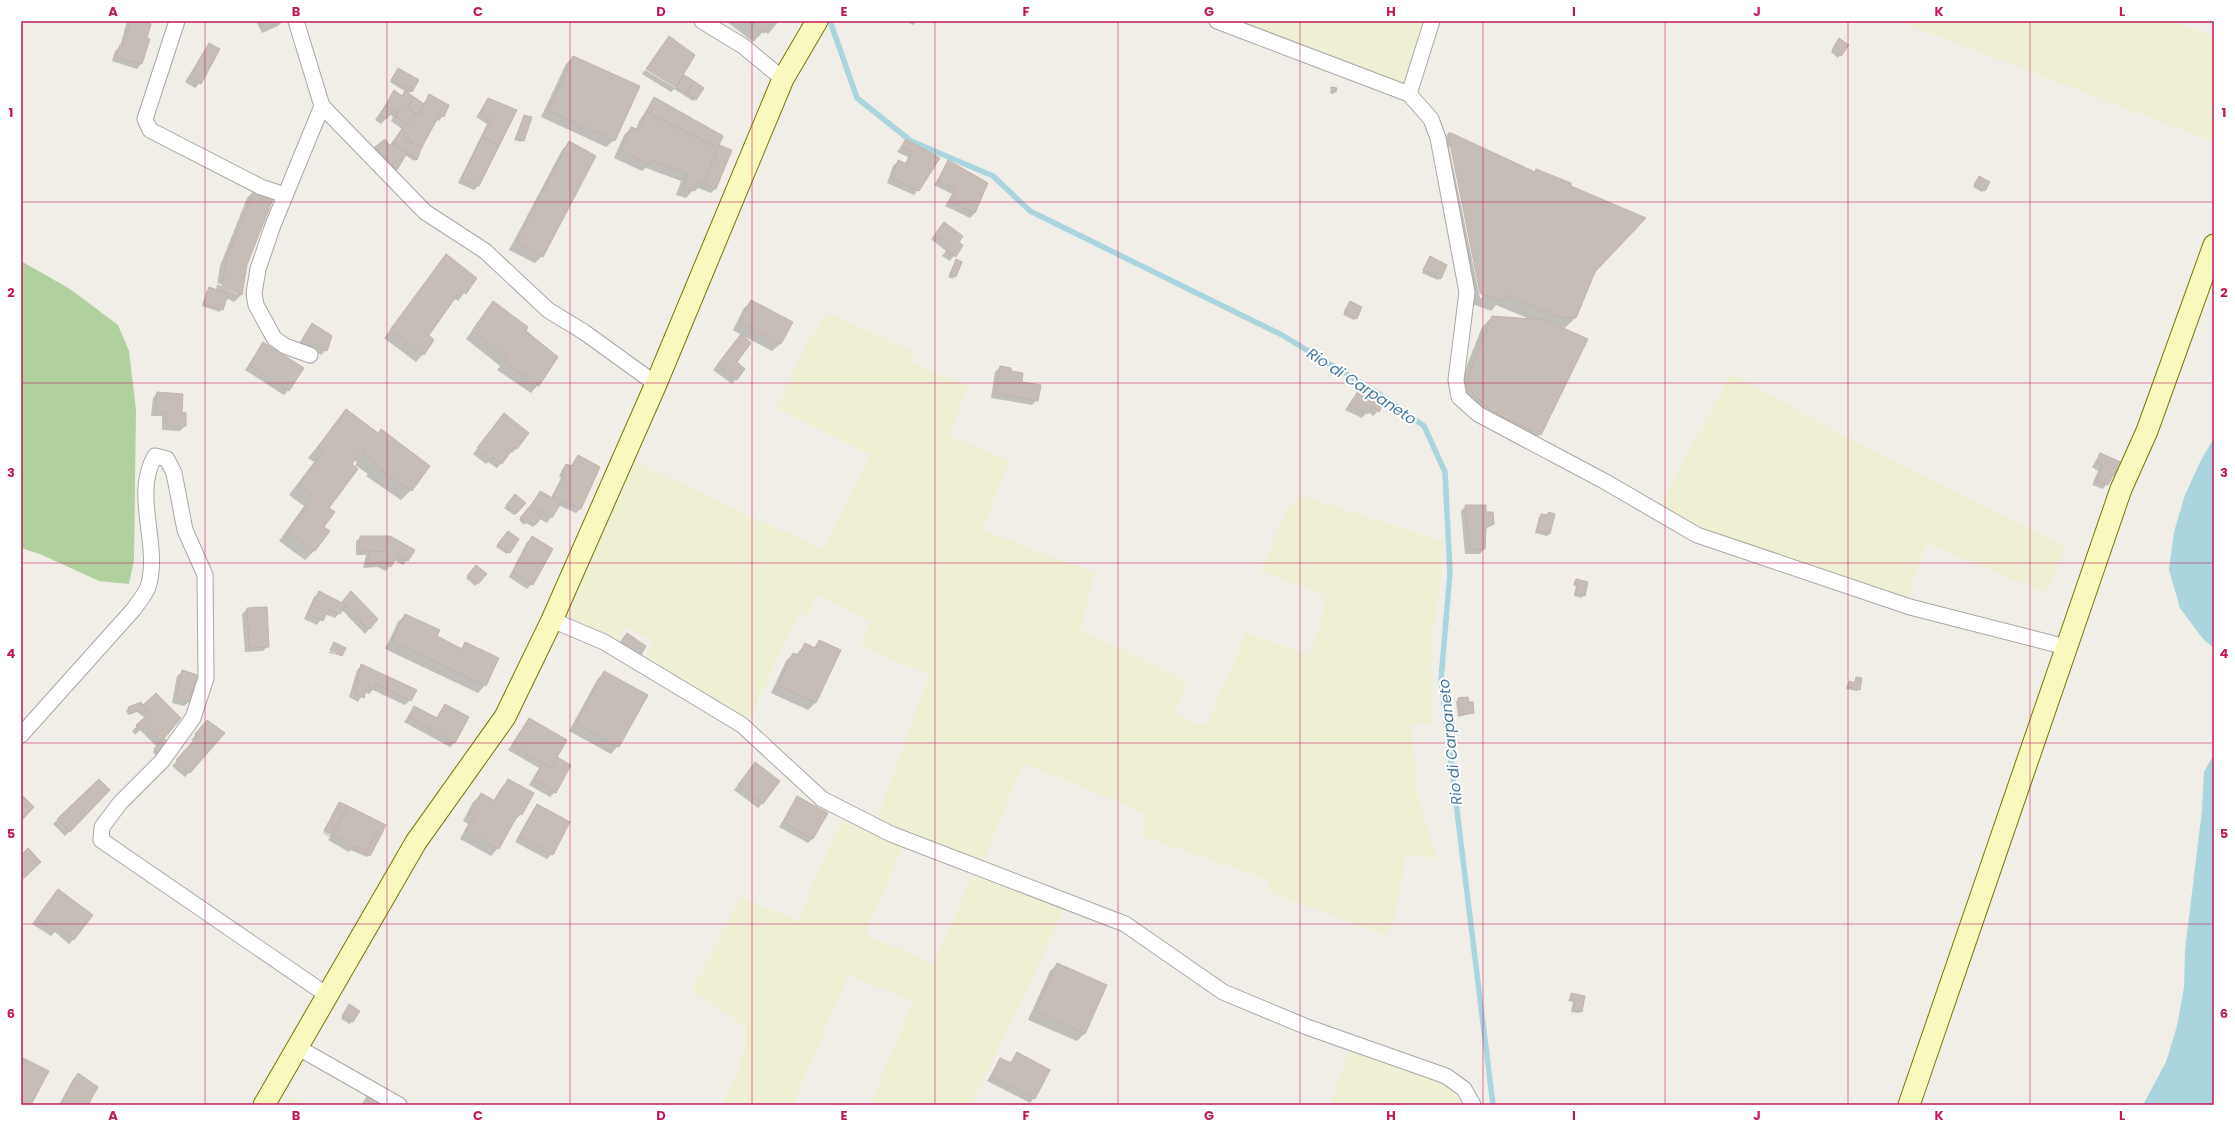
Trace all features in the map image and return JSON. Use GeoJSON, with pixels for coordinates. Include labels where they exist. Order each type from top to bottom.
{"type":"FeatureCollection","features":[{"type":"Feature","properties":{"kind":"main road"},"geometry":{"type":"LineString","coordinates":[[264,1105],[416,842],[505,717],[552,620],[656,384],[783,79],[815,23]]}},
{"type":"Feature","properties":{"kind":"main road"},"geometry":{"type":"LineString","coordinates":[[1909,1105],[2066,647],[2122,489],[2147,431],[2214,245]]}},
{"type":"Feature","properties":{"kind":"street"},"geometry":{"type":"LineString","coordinates":[[177,21],[145,119],[150,130],[261,187],[285,195]]}},
{"type":"Feature","properties":{"kind":"street"},"geometry":{"type":"LineString","coordinates":[[296,21],[322,106],[425,212],[485,251],[548,310],[584,332],[656,384]]}},
{"type":"Feature","properties":{"kind":"street"},"geometry":{"type":"LineString","coordinates":[[702,21],[743,46],[783,79]]}},
{"type":"Feature","properties":{"kind":"street"},"geometry":{"type":"LineString","coordinates":[[1217,21],[1409,94],[1431,119],[1438,138],[1467,292],[1456,380],[1459,396],[1478,414],[1604,481],[1697,535],[1910,607],[2066,647]]}},
{"type":"Feature","properties":{"kind":"street"},"geometry":{"type":"LineString","coordinates":[[1409,94],[1432,21]]}},
{"type":"Feature","properties":{"kind":"street"},"geometry":{"type":"LineString","coordinates":[[310,355],[285,346],[274,338],[256,305],[254,293],[258,269],[285,195],[322,106]]}},
{"type":"Feature","properties":{"kind":"street"},"geometry":{"type":"LineString","coordinates":[[21,736],[133,610],[148,587],[151,566],[146,488],[149,472],[155,456],[167,459],[174,473],[185,530],[205,575],[206,678],[193,718],[162,761],[120,803],[102,827],[101,840],[327,995]]}},
{"type":"Feature","properties":{"kind":"street"},"geometry":{"type":"LineString","coordinates":[[552,620],[604,642],[742,725],[822,799],[890,834],[1125,924],[1223,992],[1306,1027],[1446,1076],[1464,1088],[1473,1105]]}},
{"type":"Feature","properties":{"kind":"street"},"geometry":{"type":"LineString","coordinates":[[297,1047],[399,1105]]}},
{"type":"Feature","properties":{"kind":"green space"},"geometry":{"type":"Polygon","coordinates":[[[1235,21],[1424,21],[1408,77],[1403,82],[1396,83],[1235,21]]]}},
{"type":"Feature","properties":{"kind":"green space"},"geometry":{"type":"Polygon","coordinates":[[[1903,21],[2172,21],[2214,37],[2214,142],[1927,32],[1903,21]]]}},
{"type":"Feature","properties":{"kind":"green space"},"geometry":{"type":"Polygon","coordinates":[[[21,261],[70,289],[118,325],[129,351],[136,410],[134,560],[129,584],[99,581],[40,554],[21,548],[21,261]]]}},
{"type":"Feature","properties":{"kind":"green space"},"geometry":{"type":"Polygon","coordinates":[[[828,313],[915,352],[911,363],[968,386],[949,436],[1009,460],[983,530],[1094,573],[1081,630],[1187,681],[1175,716],[1206,726],[1246,633],[1311,655],[1327,595],[1260,571],[1288,509],[1302,496],[1443,541],[1441,577],[1431,647],[1433,724],[1411,724],[1418,797],[1437,859],[1404,855],[1402,879],[1394,919],[1386,935],[1268,892],[1270,880],[1144,837],[1145,814],[1074,783],[1023,764],[983,862],[877,819],[929,675],[861,646],[871,621],[817,595],[808,616],[799,612],[749,721],[645,657],[653,641],[625,626],[617,640],[564,615],[635,462],[824,550],[870,455],[776,408],[811,336],[828,313]]]}},
{"type":"Feature","properties":{"kind":"green space"},"geometry":{"type":"Polygon","coordinates":[[[1731,373],[1855,442],[2066,546],[2045,593],[1927,543],[1906,600],[1716,535],[1660,506],[1731,373]]]}},
{"type":"Feature","properties":{"kind":"green space"},"geometry":{"type":"Polygon","coordinates":[[[842,820],[903,847],[865,934],[933,964],[973,875],[1066,906],[972,1105],[870,1105],[913,1001],[848,975],[793,1105],[721,1105],[735,1080],[745,1045],[745,1026],[692,991],[740,897],[799,921],[819,868],[842,820]]]}},
{"type":"Feature","properties":{"kind":"green space"},"geometry":{"type":"Polygon","coordinates":[[[1349,1050],[1442,1084],[1454,1093],[1463,1105],[1330,1105],[1349,1050]]]}},
{"type":"Feature","properties":{"kind":"green space"},"geometry":{"type":"Polygon","coordinates":[[[290,1098],[304,1105],[286,1105],[290,1098]]]}},
{"type":"Feature","properties":{"kind":"water"},"geometry":{"type":"Polygon","coordinates":[[[2214,438],[2214,648],[2203,639],[2180,608],[2169,570],[2174,532],[2185,495],[2201,460],[2214,438]]]}},
{"type":"Feature","properties":{"kind":"water"},"geometry":{"type":"Polygon","coordinates":[[[2214,754],[2214,1105],[2143,1105],[2166,1062],[2177,1026],[2184,987],[2185,950],[2202,810],[2204,772],[2214,754]]]}},
{"type":"Feature","properties":{"kind":"building"},"geometry":{"type":"Polygon","coordinates":[[[130,21],[145,21],[151,24],[147,38],[150,39],[142,64],[116,57],[120,45],[123,45],[130,21]]]}},
{"type":"Feature","properties":{"kind":"building"},"geometry":{"type":"Polygon","coordinates":[[[267,21],[282,21],[270,26],[267,21]]]}},
{"type":"Feature","properties":{"kind":"building"},"geometry":{"type":"Polygon","coordinates":[[[748,21],[772,21],[764,33],[748,21]]]}},
{"type":"Feature","properties":{"kind":"building"},"geometry":{"type":"Polygon","coordinates":[[[669,36],[695,55],[676,87],[646,69],[669,36]]]}},
{"type":"Feature","properties":{"kind":"building"},"geometry":{"type":"Polygon","coordinates":[[[1839,38],[1849,45],[1841,56],[1832,50],[1839,38]]]}},
{"type":"Feature","properties":{"kind":"building"},"geometry":{"type":"Polygon","coordinates":[[[209,43],[220,49],[201,84],[189,77],[209,43]]]}},
{"type":"Feature","properties":{"kind":"building"},"geometry":{"type":"Polygon","coordinates":[[[573,56],[640,86],[615,141],[548,110],[573,56]]]}},
{"type":"Feature","properties":{"kind":"building"},"geometry":{"type":"Polygon","coordinates":[[[398,68],[419,80],[412,92],[391,80],[398,68]]]}},
{"type":"Feature","properties":{"kind":"building"},"geometry":{"type":"Polygon","coordinates":[[[684,75],[694,81],[686,93],[676,87],[684,75]]]}},
{"type":"Feature","properties":{"kind":"building"},"geometry":{"type":"Polygon","coordinates":[[[694,81],[704,88],[696,100],[686,93],[694,81]]]}},
{"type":"Feature","properties":{"kind":"building"},"geometry":{"type":"Polygon","coordinates":[[[1331,87],[1337,88],[1336,92],[1331,92],[1331,87]]]}},
{"type":"Feature","properties":{"kind":"building"},"geometry":{"type":"Polygon","coordinates":[[[394,90],[402,96],[405,91],[414,97],[407,108],[415,114],[406,124],[395,116],[398,112],[395,110],[386,119],[380,115],[394,90]]]}},
{"type":"Feature","properties":{"kind":"building"},"geometry":{"type":"Polygon","coordinates":[[[429,94],[449,105],[444,117],[440,114],[422,147],[407,141],[409,136],[401,130],[415,114],[419,116],[429,94]]]}},
{"type":"Feature","properties":{"kind":"building"},"geometry":{"type":"Polygon","coordinates":[[[414,97],[424,104],[419,116],[407,108],[414,97]]]}},
{"type":"Feature","properties":{"kind":"building"},"geometry":{"type":"Polygon","coordinates":[[[654,97],[723,136],[718,148],[646,112],[654,97]]]}},
{"type":"Feature","properties":{"kind":"building"},"geometry":{"type":"Polygon","coordinates":[[[488,98],[517,110],[499,146],[482,137],[491,119],[480,112],[488,98]]]}},
{"type":"Feature","properties":{"kind":"building"},"geometry":{"type":"Polygon","coordinates":[[[646,112],[718,148],[704,184],[698,181],[694,191],[683,187],[688,174],[652,160],[650,165],[621,150],[631,127],[640,130],[646,112]]]}},
{"type":"Feature","properties":{"kind":"building"},"geometry":{"type":"Polygon","coordinates":[[[524,115],[532,117],[524,141],[516,138],[524,115]]]}},
{"type":"Feature","properties":{"kind":"building"},"geometry":{"type":"Polygon","coordinates":[[[401,130],[409,136],[407,141],[422,147],[417,160],[392,143],[401,130]]]}},
{"type":"Feature","properties":{"kind":"building"},"geometry":{"type":"Polygon","coordinates":[[[1448,133],[1451,133],[1535,172],[1536,169],[1571,183],[1571,186],[1646,218],[1595,272],[1576,318],[1560,317],[1506,295],[1501,301],[1480,293],[1448,133]]]}},
{"type":"Feature","properties":{"kind":"building"},"geometry":{"type":"Polygon","coordinates":[[[482,137],[499,146],[479,186],[462,178],[482,137]]]}},
{"type":"Feature","properties":{"kind":"building"},"geometry":{"type":"Polygon","coordinates":[[[385,139],[390,146],[392,143],[407,153],[397,170],[375,147],[385,139]]]}},
{"type":"Feature","properties":{"kind":"building"},"geometry":{"type":"Polygon","coordinates":[[[906,139],[940,158],[919,191],[891,178],[898,160],[907,164],[912,152],[901,147],[906,139]]]}},
{"type":"Feature","properties":{"kind":"building"},"geometry":{"type":"Polygon","coordinates":[[[569,141],[596,156],[543,257],[516,242],[569,141]]]}},
{"type":"Feature","properties":{"kind":"building"},"geometry":{"type":"Polygon","coordinates":[[[719,145],[732,150],[716,189],[704,184],[719,145]]]}},
{"type":"Feature","properties":{"kind":"building"},"geometry":{"type":"Polygon","coordinates":[[[948,160],[988,183],[975,213],[949,201],[956,189],[938,180],[948,160]]]}},
{"type":"Feature","properties":{"kind":"building"},"geometry":{"type":"Polygon","coordinates":[[[1979,176],[1990,182],[1985,191],[1974,185],[1979,176]]]}},
{"type":"Feature","properties":{"kind":"building"},"geometry":{"type":"Polygon","coordinates":[[[254,190],[273,199],[247,265],[242,295],[222,286],[227,258],[254,190]]]}},
{"type":"Feature","properties":{"kind":"building"},"geometry":{"type":"Polygon","coordinates":[[[944,222],[963,236],[959,242],[963,245],[956,257],[946,251],[950,245],[935,234],[944,222]]]}},
{"type":"Feature","properties":{"kind":"building"},"geometry":{"type":"Polygon","coordinates":[[[446,254],[477,278],[466,294],[461,290],[429,335],[434,340],[424,355],[390,330],[446,254]]]}},
{"type":"Feature","properties":{"kind":"building"},"geometry":{"type":"Polygon","coordinates":[[[1430,256],[1447,265],[1441,279],[1423,270],[1430,256]]]}},
{"type":"Feature","properties":{"kind":"building"},"geometry":{"type":"Polygon","coordinates":[[[956,259],[962,262],[956,277],[950,274],[956,259]]]}},
{"type":"Feature","properties":{"kind":"building"},"geometry":{"type":"Polygon","coordinates":[[[209,287],[228,294],[223,310],[203,304],[209,287]]]}},
{"type":"Feature","properties":{"kind":"building"},"geometry":{"type":"Polygon","coordinates":[[[751,300],[793,322],[781,344],[739,323],[751,300]]]}},
{"type":"Feature","properties":{"kind":"building"},"geometry":{"type":"Polygon","coordinates":[[[493,301],[528,327],[526,331],[558,357],[539,386],[504,362],[507,358],[472,331],[493,301]]]}},
{"type":"Feature","properties":{"kind":"building"},"geometry":{"type":"Polygon","coordinates":[[[1350,301],[1362,307],[1357,319],[1344,312],[1350,301]]]}},
{"type":"Feature","properties":{"kind":"building"},"geometry":{"type":"Polygon","coordinates":[[[1492,316],[1545,320],[1588,339],[1541,435],[1491,411],[1469,389],[1467,378],[1492,316]]]}},
{"type":"Feature","properties":{"kind":"building"},"geometry":{"type":"Polygon","coordinates":[[[312,323],[332,336],[327,351],[303,338],[312,323]]]}},
{"type":"Feature","properties":{"kind":"building"},"geometry":{"type":"Polygon","coordinates":[[[741,334],[751,343],[737,362],[745,369],[737,380],[717,365],[741,334]]]}},
{"type":"Feature","properties":{"kind":"building"},"geometry":{"type":"Polygon","coordinates":[[[263,342],[304,368],[289,391],[249,365],[263,342]]]}},
{"type":"Feature","properties":{"kind":"building"},"geometry":{"type":"Polygon","coordinates":[[[1000,366],[1011,368],[1011,371],[1023,373],[1022,382],[1041,385],[1038,401],[995,393],[1000,366]]]}},
{"type":"Feature","properties":{"kind":"building"},"geometry":{"type":"Polygon","coordinates":[[[1362,385],[1386,399],[1379,412],[1372,406],[1368,414],[1349,405],[1362,385]]]}},
{"type":"Feature","properties":{"kind":"building"},"geometry":{"type":"Polygon","coordinates":[[[157,392],[183,394],[182,412],[186,413],[186,426],[166,426],[167,412],[156,412],[157,392]]]}},
{"type":"Feature","properties":{"kind":"building"},"geometry":{"type":"Polygon","coordinates":[[[346,409],[378,433],[381,429],[430,466],[412,491],[375,466],[377,464],[364,455],[366,452],[363,450],[352,464],[358,469],[329,508],[335,512],[324,527],[330,531],[315,551],[288,531],[313,496],[299,485],[323,452],[317,448],[346,409]]]}},
{"type":"Feature","properties":{"kind":"building"},"geometry":{"type":"Polygon","coordinates":[[[504,413],[529,433],[517,449],[514,447],[502,464],[493,457],[491,460],[477,448],[504,413]]]}},
{"type":"Feature","properties":{"kind":"building"},"geometry":{"type":"Polygon","coordinates":[[[2100,453],[2123,463],[2119,473],[2115,471],[2108,485],[2096,481],[2103,466],[2096,462],[2100,453]]]}},
{"type":"Feature","properties":{"kind":"building"},"geometry":{"type":"Polygon","coordinates":[[[578,455],[600,467],[581,509],[553,496],[565,473],[563,471],[566,464],[572,466],[578,455]]]}},
{"type":"Feature","properties":{"kind":"building"},"geometry":{"type":"Polygon","coordinates":[[[540,491],[561,503],[552,518],[531,506],[540,491]]]}},
{"type":"Feature","properties":{"kind":"building"},"geometry":{"type":"Polygon","coordinates":[[[515,494],[526,503],[516,514],[506,505],[515,494]]]}},
{"type":"Feature","properties":{"kind":"building"},"geometry":{"type":"Polygon","coordinates":[[[1465,505],[1486,505],[1486,512],[1493,512],[1494,524],[1486,527],[1485,549],[1470,549],[1465,505]]]}},
{"type":"Feature","properties":{"kind":"building"},"geometry":{"type":"Polygon","coordinates":[[[529,507],[542,517],[535,525],[529,521],[527,523],[520,518],[529,507]]]}},
{"type":"Feature","properties":{"kind":"building"},"geometry":{"type":"Polygon","coordinates":[[[1548,512],[1555,514],[1550,534],[1537,531],[1541,514],[1548,515],[1548,512]]]}},
{"type":"Feature","properties":{"kind":"building"},"geometry":{"type":"Polygon","coordinates":[[[508,531],[519,539],[510,553],[497,545],[508,531]]]}},
{"type":"Feature","properties":{"kind":"building"},"geometry":{"type":"Polygon","coordinates":[[[360,536],[390,536],[383,552],[360,550],[360,536]]]}},
{"type":"Feature","properties":{"kind":"building"},"geometry":{"type":"Polygon","coordinates":[[[390,536],[415,550],[408,561],[398,555],[391,567],[383,562],[367,564],[370,551],[383,552],[390,536]]]}},
{"type":"Feature","properties":{"kind":"building"},"geometry":{"type":"Polygon","coordinates":[[[532,536],[553,549],[533,585],[513,572],[532,536]]]}},
{"type":"Feature","properties":{"kind":"building"},"geometry":{"type":"Polygon","coordinates":[[[476,565],[487,574],[478,584],[467,576],[476,565]]]}},
{"type":"Feature","properties":{"kind":"building"},"geometry":{"type":"Polygon","coordinates":[[[1576,579],[1588,582],[1585,596],[1575,594],[1578,584],[1574,583],[1576,579]]]}},
{"type":"Feature","properties":{"kind":"building"},"geometry":{"type":"Polygon","coordinates":[[[319,591],[346,605],[340,614],[329,609],[323,621],[308,614],[319,591]]]}},
{"type":"Feature","properties":{"kind":"building"},"geometry":{"type":"Polygon","coordinates":[[[351,591],[378,619],[370,629],[360,622],[362,621],[342,602],[351,591]]]}},
{"type":"Feature","properties":{"kind":"building"},"geometry":{"type":"Polygon","coordinates":[[[267,607],[269,647],[249,648],[247,608],[267,607]]]}},
{"type":"Feature","properties":{"kind":"building"},"geometry":{"type":"Polygon","coordinates":[[[405,614],[440,630],[437,636],[462,649],[465,642],[499,658],[486,686],[392,641],[405,614]]]}},
{"type":"Feature","properties":{"kind":"building"},"geometry":{"type":"Polygon","coordinates":[[[627,633],[646,646],[640,657],[619,644],[627,633]]]}},
{"type":"Feature","properties":{"kind":"building"},"geometry":{"type":"Polygon","coordinates":[[[819,640],[841,650],[816,703],[778,685],[793,653],[799,655],[805,643],[815,648],[819,640]]]}},
{"type":"Feature","properties":{"kind":"building"},"geometry":{"type":"Polygon","coordinates":[[[334,642],[346,648],[342,656],[330,650],[334,642]]]}},
{"type":"Feature","properties":{"kind":"building"},"geometry":{"type":"Polygon","coordinates":[[[361,664],[417,690],[411,701],[376,684],[375,690],[367,687],[364,698],[354,693],[361,664]]]}},
{"type":"Feature","properties":{"kind":"building"},"geometry":{"type":"Polygon","coordinates":[[[182,670],[197,675],[190,702],[176,698],[182,670]]]}},
{"type":"Feature","properties":{"kind":"building"},"geometry":{"type":"Polygon","coordinates":[[[604,671],[648,695],[619,747],[576,724],[604,671]]]}},
{"type":"Feature","properties":{"kind":"building"},"geometry":{"type":"Polygon","coordinates":[[[1856,677],[1862,678],[1860,690],[1848,687],[1849,681],[1855,683],[1856,677]]]}},
{"type":"Feature","properties":{"kind":"building"},"geometry":{"type":"Polygon","coordinates":[[[156,693],[181,718],[161,742],[145,726],[141,731],[136,725],[150,713],[143,705],[156,693]]]}},
{"type":"Feature","properties":{"kind":"building"},"geometry":{"type":"Polygon","coordinates":[[[1468,697],[1469,702],[1473,702],[1474,713],[1460,715],[1458,698],[1468,697]]]}},
{"type":"Feature","properties":{"kind":"building"},"geometry":{"type":"Polygon","coordinates":[[[141,702],[147,710],[141,714],[139,710],[130,714],[128,707],[141,702]]]}},
{"type":"Feature","properties":{"kind":"building"},"geometry":{"type":"Polygon","coordinates":[[[445,704],[469,717],[455,743],[408,717],[414,706],[437,718],[445,704]]]}},
{"type":"Feature","properties":{"kind":"building"},"geometry":{"type":"Polygon","coordinates":[[[529,718],[567,740],[551,768],[512,745],[529,718]]]}},
{"type":"Feature","properties":{"kind":"building"},"geometry":{"type":"Polygon","coordinates":[[[207,720],[225,733],[190,773],[176,760],[198,736],[195,734],[207,720]]]}},
{"type":"Feature","properties":{"kind":"building"},"geometry":{"type":"Polygon","coordinates":[[[164,738],[170,744],[160,756],[154,749],[164,738]]]}},
{"type":"Feature","properties":{"kind":"building"},"geometry":{"type":"Polygon","coordinates":[[[557,757],[571,765],[556,793],[534,780],[543,763],[551,768],[557,757]]]}},
{"type":"Feature","properties":{"kind":"building"},"geometry":{"type":"Polygon","coordinates":[[[755,762],[780,781],[763,804],[738,785],[755,762]]]}},
{"type":"Feature","properties":{"kind":"building"},"geometry":{"type":"Polygon","coordinates":[[[99,779],[110,790],[70,832],[57,819],[99,779]]]}},
{"type":"Feature","properties":{"kind":"building"},"geometry":{"type":"Polygon","coordinates":[[[508,779],[534,793],[522,815],[519,813],[499,849],[466,831],[474,816],[469,814],[481,793],[495,801],[508,779]]]}},
{"type":"Feature","properties":{"kind":"building"},"geometry":{"type":"Polygon","coordinates":[[[21,794],[34,807],[22,820],[21,819],[21,794]]]}},
{"type":"Feature","properties":{"kind":"building"},"geometry":{"type":"Polygon","coordinates":[[[797,796],[828,813],[813,839],[783,822],[797,796]]]}},
{"type":"Feature","properties":{"kind":"building"},"geometry":{"type":"Polygon","coordinates":[[[339,802],[348,806],[332,835],[324,831],[339,802]]]}},
{"type":"Feature","properties":{"kind":"building"},"geometry":{"type":"Polygon","coordinates":[[[537,804],[570,822],[553,855],[519,837],[537,804]]]}},
{"type":"Feature","properties":{"kind":"building"},"geometry":{"type":"Polygon","coordinates":[[[348,806],[386,825],[380,837],[375,834],[367,851],[355,846],[354,848],[332,835],[348,806]]]}},
{"type":"Feature","properties":{"kind":"building"},"geometry":{"type":"Polygon","coordinates":[[[375,834],[380,837],[370,856],[354,848],[355,846],[367,851],[375,834]]]}},
{"type":"Feature","properties":{"kind":"building"},"geometry":{"type":"Polygon","coordinates":[[[28,848],[41,862],[22,880],[21,855],[28,848]]]}},
{"type":"Feature","properties":{"kind":"building"},"geometry":{"type":"Polygon","coordinates":[[[58,889],[93,915],[74,940],[60,928],[57,932],[36,919],[58,889]]]}},
{"type":"Feature","properties":{"kind":"building"},"geometry":{"type":"Polygon","coordinates":[[[1057,963],[1107,985],[1085,1034],[1035,1012],[1057,963]]]}},
{"type":"Feature","properties":{"kind":"building"},"geometry":{"type":"Polygon","coordinates":[[[1571,993],[1585,996],[1582,1012],[1573,1010],[1575,1001],[1570,999],[1571,993]]]}},
{"type":"Feature","properties":{"kind":"building"},"geometry":{"type":"Polygon","coordinates":[[[349,1004],[360,1011],[353,1022],[342,1016],[349,1004]]]}},
{"type":"Feature","properties":{"kind":"building"},"geometry":{"type":"Polygon","coordinates":[[[1017,1052],[1050,1070],[1035,1099],[991,1076],[1000,1058],[1011,1063],[1017,1052]]]}},
{"type":"Feature","properties":{"kind":"building"},"geometry":{"type":"Polygon","coordinates":[[[21,1057],[49,1071],[31,1105],[21,1104],[21,1057]]]}},
{"type":"Feature","properties":{"kind":"building"},"geometry":{"type":"Polygon","coordinates":[[[78,1073],[98,1087],[88,1105],[61,1105],[78,1073]]]}},
{"type":"Feature","properties":{"kind":"building"},"geometry":{"type":"Polygon","coordinates":[[[368,1094],[386,1105],[363,1105],[368,1094]]]}},
{"type":"Feature","properties":{"kind":"waterway","name":"Rio di Carpaneto"},"geometry":{"type":"LineString","coordinates":[[830,21],[857,98],[911,141],[993,176],[1030,211],[1282,335],[1378,393],[1424,426],[1445,472],[1450,572],[1441,680],[1493,1105]]}}]}
